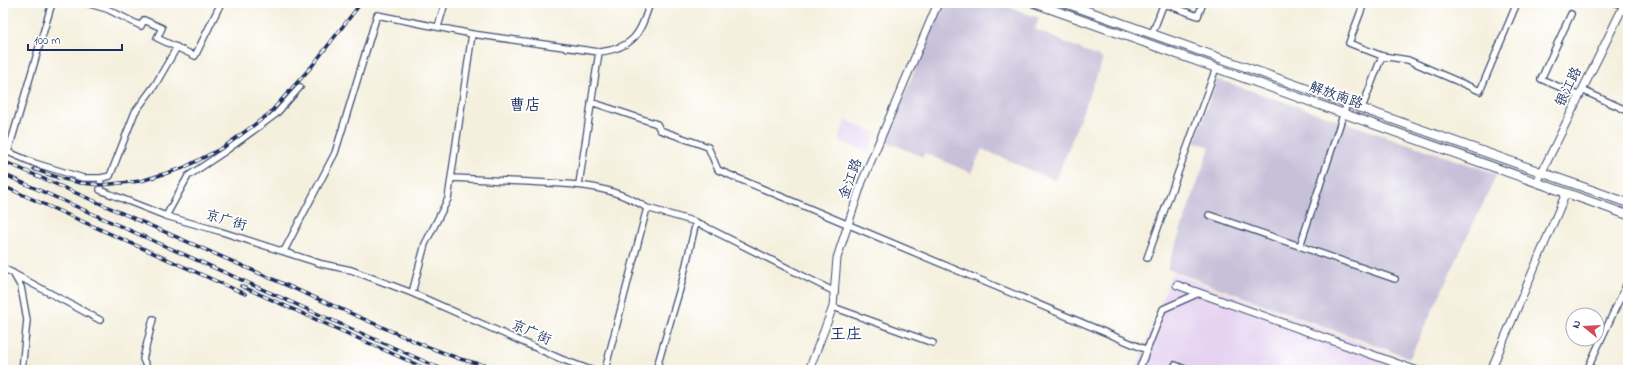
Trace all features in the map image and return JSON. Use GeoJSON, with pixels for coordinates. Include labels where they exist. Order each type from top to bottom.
{"type":"FeatureCollection","features":[{"type":"Feature","properties":{"kind":"main road","name":"解放南路"},"geometry":{"type":"LineString","coordinates":[[1034,3],[1344,112],[1628,216]]}},
{"type":"Feature","properties":{"kind":"main road","name":"解放南路"},"geometry":{"type":"LineString","coordinates":[[1065,3],[1628,203]]}},
{"type":"Feature","properties":{"kind":"street"},"geometry":{"type":"LineString","coordinates":[[52,3],[8,152],[34,163],[83,178],[101,178],[110,176],[136,112],[155,85],[176,47]]}},
{"type":"Feature","properties":{"kind":"street"},"geometry":{"type":"LineString","coordinates":[[86,3],[108,9],[141,26],[144,20],[162,28],[157,38],[194,56],[221,3]]}},
{"type":"Feature","properties":{"kind":"street"},"geometry":{"type":"LineString","coordinates":[[438,27],[445,3]]}},
{"type":"Feature","properties":{"kind":"street"},"geometry":{"type":"LineString","coordinates":[[284,251],[335,154],[377,15],[472,34],[598,52],[609,51],[624,46],[632,40],[642,28],[650,3]]}},
{"type":"Feature","properties":{"kind":"street","name":"金江路"},"geometry":{"type":"LineString","coordinates":[[809,370],[833,307],[837,258],[862,182],[938,3]]}},
{"type":"Feature","properties":{"kind":"street"},"geometry":{"type":"LineString","coordinates":[[1152,34],[1163,3],[1198,16],[1203,3]]}},
{"type":"Feature","properties":{"kind":"street"},"geometry":{"type":"LineString","coordinates":[[1364,3],[1349,43],[1382,56],[1408,60],[1480,91],[1517,3]]}},
{"type":"Feature","properties":{"kind":"street"},"geometry":{"type":"LineString","coordinates":[[1616,3],[1624,5]]}},
{"type":"Feature","properties":{"kind":"street","name":"银江路"},"geometry":{"type":"LineString","coordinates":[[1538,182],[1624,5]]}},
{"type":"Feature","properties":{"kind":"street"},"geometry":{"type":"LineString","coordinates":[[1571,14],[1542,79],[1628,111]]}},
{"type":"Feature","properties":{"kind":"street"},"geometry":{"type":"LineString","coordinates":[[412,293],[425,244],[448,200],[472,34]]}},
{"type":"Feature","properties":{"kind":"street"},"geometry":{"type":"LineString","coordinates":[[579,184],[598,52]]}},
{"type":"Feature","properties":{"kind":"street"},"geometry":{"type":"LineString","coordinates":[[1362,108],[1382,56]]}},
{"type":"Feature","properties":{"kind":"street"},"geometry":{"type":"LineString","coordinates":[[1147,258],[1216,68]]}},
{"type":"Feature","properties":{"kind":"street"},"geometry":{"type":"LineString","coordinates":[[166,216],[188,176],[276,114],[300,87]]}},
{"type":"Feature","properties":{"kind":"street"},"geometry":{"type":"LineString","coordinates":[[591,102],[657,124],[660,130],[708,147],[718,170],[1147,350]]}},
{"type":"Feature","properties":{"kind":"street"},"geometry":{"type":"LineString","coordinates":[[1300,246],[1347,103]]}},
{"type":"Feature","properties":{"kind":"street","name":"京广街"},"geometry":{"type":"LineString","coordinates":[[101,178],[100,190],[166,216],[284,251],[322,264],[351,270],[412,293],[561,359],[591,370]]}},
{"type":"Feature","properties":{"kind":"street"},"geometry":{"type":"LineString","coordinates":[[451,178],[579,184],[622,194],[647,208],[696,222],[835,292]]}},
{"type":"Feature","properties":{"kind":"street"},"geometry":{"type":"LineString","coordinates":[[1491,370],[1566,193]]}},
{"type":"Feature","properties":{"kind":"street"},"geometry":{"type":"LineString","coordinates":[[606,370],[647,208]]}},
{"type":"Feature","properties":{"kind":"street"},"geometry":{"type":"LineString","coordinates":[[1209,215],[1395,279]]}},
{"type":"Feature","properties":{"kind":"street"},"geometry":{"type":"LineString","coordinates":[[656,370],[682,282],[696,222]]}},
{"type":"Feature","properties":{"kind":"street"},"geometry":{"type":"LineString","coordinates":[[3,268],[100,320]]}},
{"type":"Feature","properties":{"kind":"street"},"geometry":{"type":"LineString","coordinates":[[12,272],[21,287],[27,320],[22,370]]}},
{"type":"Feature","properties":{"kind":"street"},"geometry":{"type":"LineString","coordinates":[[1587,370],[1628,281]]}},
{"type":"Feature","properties":{"kind":"street"},"geometry":{"type":"LineString","coordinates":[[1177,285],[1415,370]]}},
{"type":"Feature","properties":{"kind":"street"},"geometry":{"type":"LineString","coordinates":[[1139,370],[1163,309],[1199,293]]}},
{"type":"Feature","properties":{"kind":"street"},"geometry":{"type":"LineString","coordinates":[[833,307],[933,343]]}},
{"type":"Feature","properties":{"kind":"street"},"geometry":{"type":"LineString","coordinates":[[148,370],[143,359],[153,319]]}},
{"type":"Feature","properties":{"kind":"street"},"geometry":{"type":"LineString","coordinates":[[1175,365],[1187,370]]}},
{"type":"Feature","properties":{"kind":"shaded area"},"geometry":{"type":"Polygon","coordinates":[[[943,3],[997,3],[1039,18],[1035,29],[1103,59],[1056,181],[982,149],[971,173],[925,153],[923,157],[885,141],[943,3]]]}},
{"type":"Feature","properties":{"kind":"shaded area"},"geometry":{"type":"Polygon","coordinates":[[[1217,79],[1497,174],[1410,358],[1167,269],[1210,147],[1195,142],[1217,79]]]}},
{"type":"Feature","properties":{"kind":"shaded area"},"geometry":{"type":"Polygon","coordinates":[[[846,120],[876,133],[868,152],[838,140],[846,120]]]}},
{"type":"Feature","properties":{"kind":"shaded area"},"geometry":{"type":"Polygon","coordinates":[[[1172,273],[1434,370],[1136,370],[1172,273]]]}},
{"type":"Feature","properties":{"kind":"railway"},"geometry":{"type":"LineString","coordinates":[[34,169],[59,178],[81,183],[101,185],[141,181],[183,168],[224,147],[269,114],[312,66],[361,3]]}},
{"type":"Feature","properties":{"kind":"railway"},"geometry":{"type":"LineString","coordinates":[[3,161],[423,345],[460,359],[504,370]]}},
{"type":"Feature","properties":{"kind":"railway"},"geometry":{"type":"LineString","coordinates":[[3,174],[444,370]]}},
{"type":"Feature","properties":{"kind":"railway"},"geometry":{"type":"LineString","coordinates":[[3,186],[245,294]]}},
{"type":"Feature","properties":{"kind":"railway"},"geometry":{"type":"LineString","coordinates":[[241,286],[429,370]]}},
{"type":"Feature","properties":{"kind":"district","name":"曹店"},"geometry":{"type":"Point","coordinates":[525,106]}},
{"type":"Feature","properties":{"kind":"district","name":"王庄"},"geometry":{"type":"Point","coordinates":[846,335]}}]}
